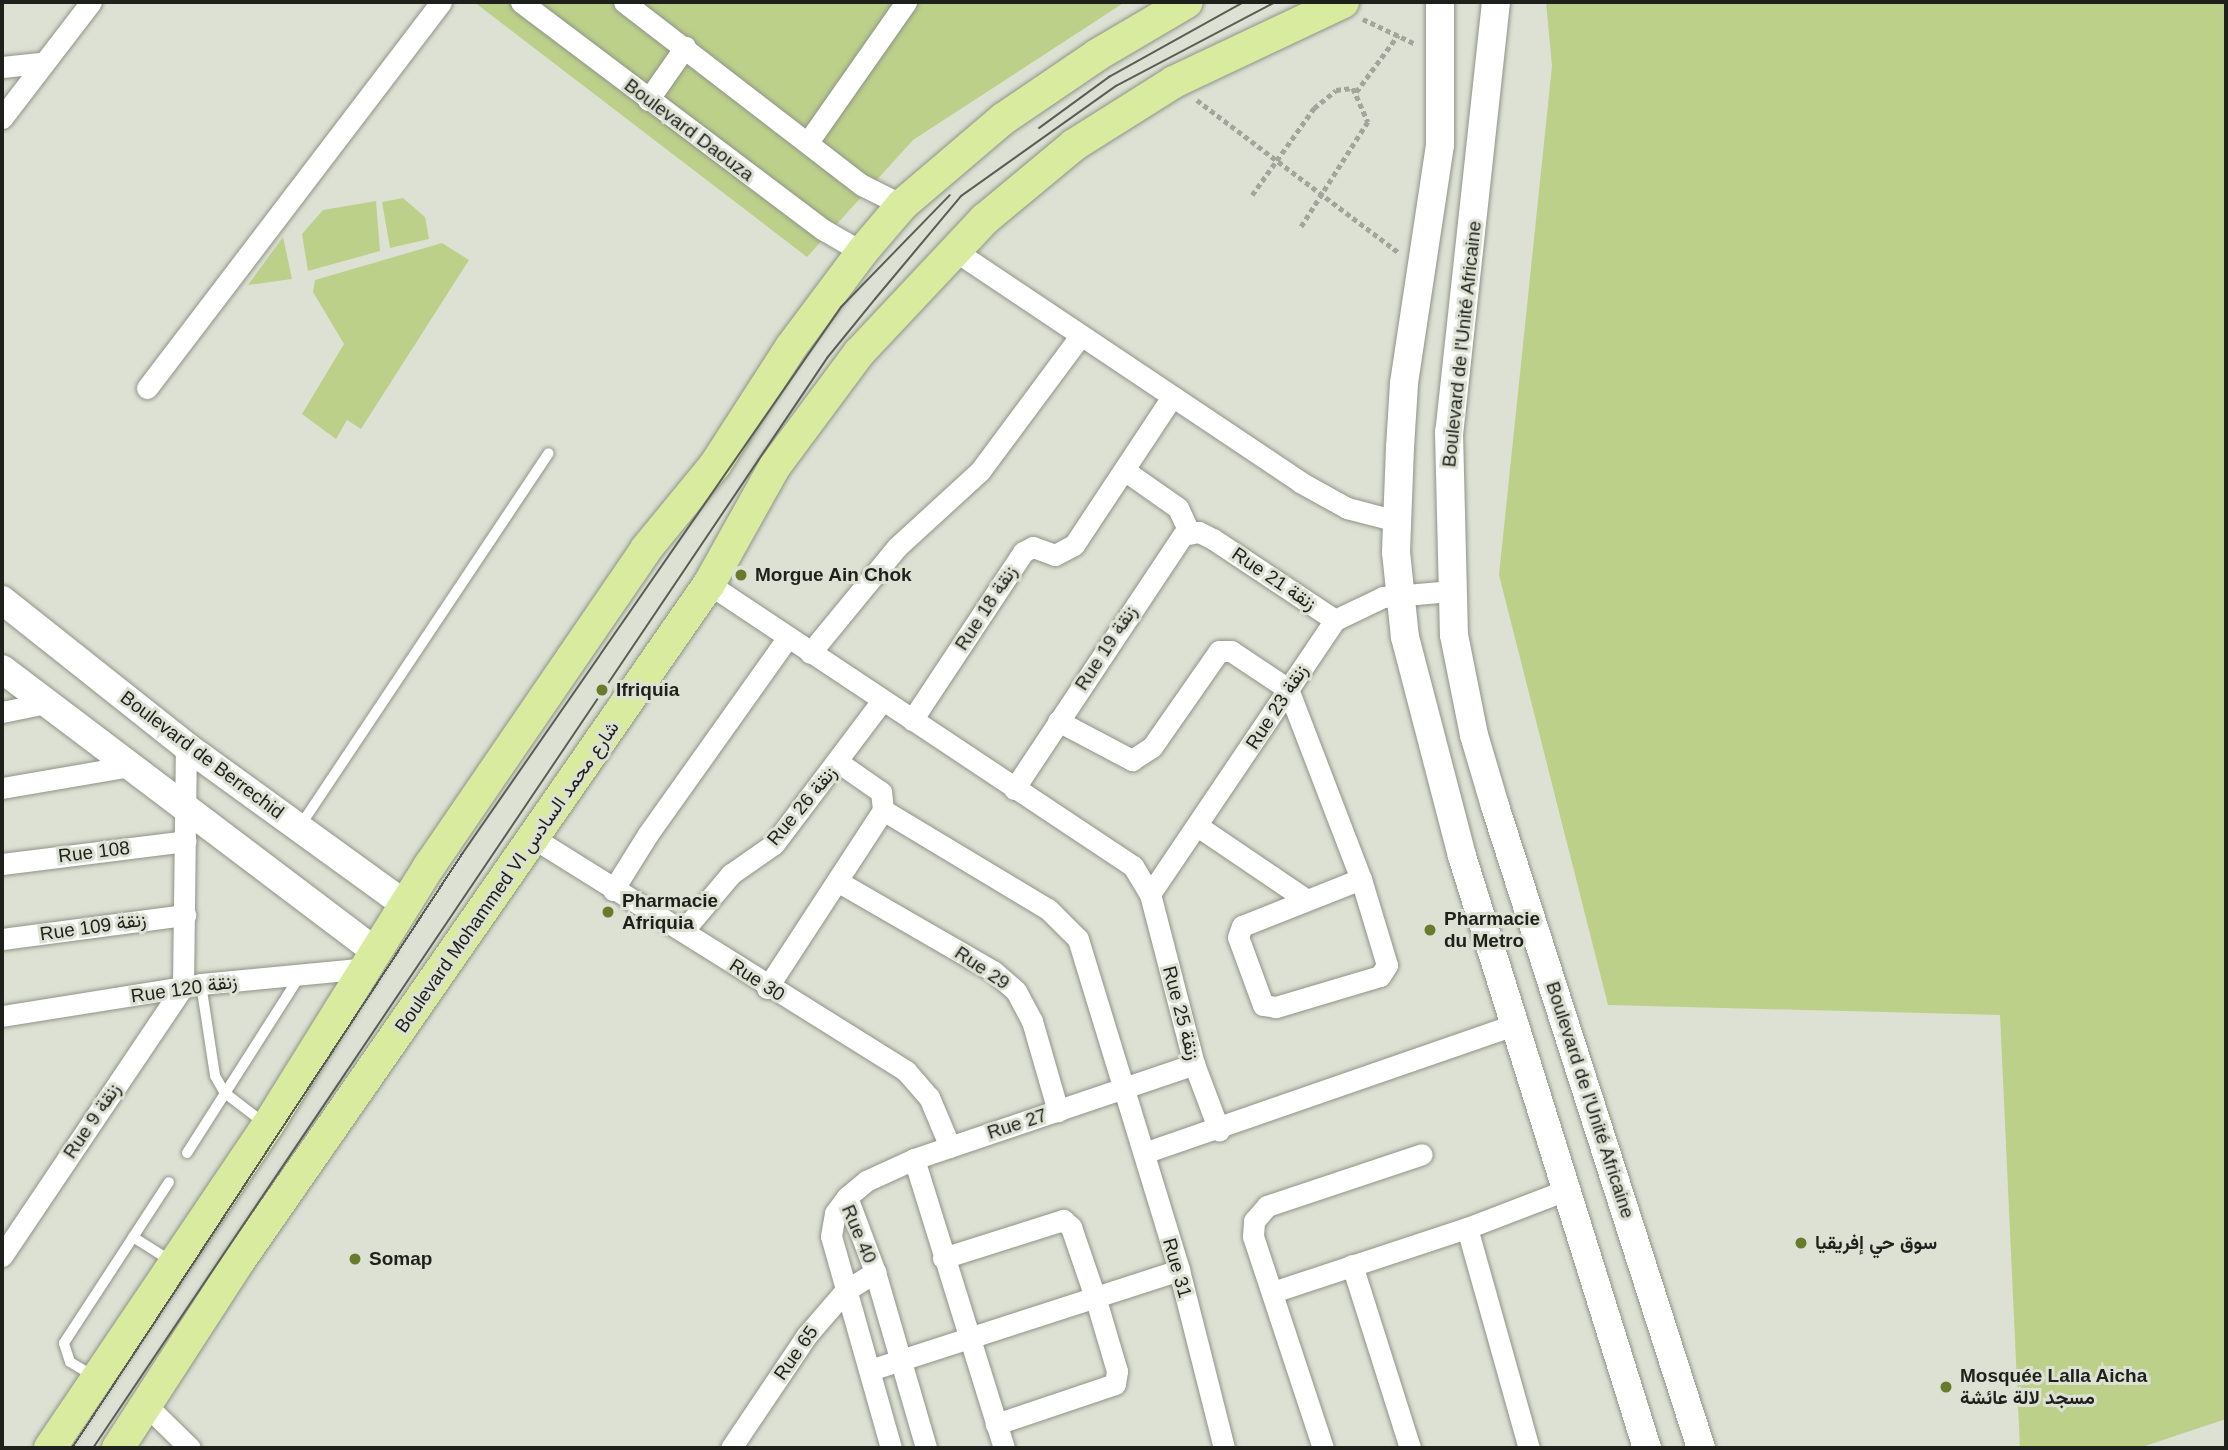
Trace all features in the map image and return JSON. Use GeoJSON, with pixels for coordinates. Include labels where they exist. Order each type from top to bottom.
{"type":"FeatureCollection","features":[{"type":"Feature","properties":{"kind":"main road"},"geometry":{"type":"LineString","coordinates":[[50,1448],[176,1265],[268,1125],[406,905],[646,549],[715,466],[791,347],[862,252],[902,205],[1003,118],[1097,55],[1187,2]]}},
{"type":"Feature","properties":{"kind":"main road"},"geometry":{"type":"LineString","coordinates":[[1440,2],[1440,145],[1404,384],[1397,521],[1405,637],[1433,754],[1514,1025],[1647,1448]]}},
{"type":"Feature","properties":{"kind":"main road","name":"Boulevard de l'Unité Africaine"},"geometry":{"type":"LineString","coordinates":[[1496,2],[1450,432],[1450,591],[1459,675],[1474,735],[1701,1448]]}},
{"type":"Feature","properties":{"kind":"main road","name":"Boulevard Mohammed VI شارع محمد السادس"},"geometry":{"type":"LineString","coordinates":[[118,1448],[239,1261],[535,839],[709,584],[745,517],[806,420],[859,353],[954,250],[1074,145],[1174,82],[1341,3]]}},
{"type":"Feature","properties":{"kind":"main road","name":"Boulevard de Berrechid"},"geometry":{"type":"LineString","coordinates":[[2,600],[186,746],[406,905]]}},
{"type":"Feature","properties":{"kind":"main road"},"geometry":{"type":"LineString","coordinates":[[2,669],[186,810],[371,960]]}},
{"type":"Feature","properties":{"kind":"street"},"geometry":{"type":"LineString","coordinates":[[2,118],[40,63],[91,2]]}},
{"type":"Feature","properties":{"kind":"street"},"geometry":{"type":"LineString","coordinates":[[147,388],[441,2]]}},
{"type":"Feature","properties":{"kind":"street","name":"Boulevard Daouza"},"geometry":{"type":"LineString","coordinates":[[521,2],[648,100],[862,252]]}},
{"type":"Feature","properties":{"kind":"street"},"geometry":{"type":"LineString","coordinates":[[624,2],[862,185],[902,205]]}},
{"type":"Feature","properties":{"kind":"street"},"geometry":{"type":"LineString","coordinates":[[808,142],[906,2]]}},
{"type":"Feature","properties":{"kind":"street"},"geometry":{"type":"LineString","coordinates":[[648,100],[685,47]]}},
{"type":"Feature","properties":{"kind":"street"},"geometry":{"type":"LineString","coordinates":[[2,67],[40,63]]}},
{"type":"Feature","properties":{"kind":"street"},"geometry":{"type":"LineString","coordinates":[[954,250],[1334,502],[1397,521]]}},
{"type":"Feature","properties":{"kind":"street"},"geometry":{"type":"LineString","coordinates":[[810,653],[897,547],[980,471],[1081,335]]}},
{"type":"Feature","properties":{"kind":"street","name":"Rue 18 زنقة"},"geometry":{"type":"LineString","coordinates":[[912,720],[1023,552],[1033,547],[1055,555],[1074,545],[1172,397]]}},
{"type":"Feature","properties":{"kind":"street"},"geometry":{"type":"LineString","coordinates":[[1124,470],[1178,508],[1189,532]]}},
{"type":"Feature","properties":{"kind":"street","name":"Rue 21 زنقة"},"geometry":{"type":"LineString","coordinates":[[1189,532],[1213,539],[1335,620]]}},
{"type":"Feature","properties":{"kind":"street","name":"Rue 19 زنقة"},"geometry":{"type":"LineString","coordinates":[[1014,789],[1174,544],[1189,532]]}},
{"type":"Feature","properties":{"kind":"street","name":"Rue 25 زنقة"},"geometry":{"type":"LineString","coordinates":[[709,584],[881,702],[1121,855],[1133,866],[1150,894],[1194,1064],[1219,1130]]}},
{"type":"Feature","properties":{"kind":"street","name":"Rue 23 زنقة"},"geometry":{"type":"LineString","coordinates":[[1150,894],[1199,827],[1335,620],[1359,606],[1402,593],[1450,591]]}},
{"type":"Feature","properties":{"kind":"street"},"geometry":{"type":"LineString","coordinates":[[613,890],[788,637]]}},
{"type":"Feature","properties":{"kind":"street"},"geometry":{"type":"LineString","coordinates":[[1058,721],[1132,760],[1152,747],[1219,651],[1231,651],[1288,689],[1361,879],[1386,970],[1380,976],[1268,1007],[1258,999],[1239,932],[1304,898],[1361,879]]}},
{"type":"Feature","properties":{"kind":"street","name":"Rue 26 زنقة"},"geometry":{"type":"LineString","coordinates":[[683,931],[731,874],[774,844],[881,702]]}},
{"type":"Feature","properties":{"kind":"street"},"geometry":{"type":"LineString","coordinates":[[2,712],[46,703]]}},
{"type":"Feature","properties":{"kind":"street"},"geometry":{"type":"LineString","coordinates":[[186,746],[185,915],[192,986]]}},
{"type":"Feature","properties":{"kind":"street"},"geometry":{"type":"LineString","coordinates":[[767,988],[883,810],[881,792],[838,762]]}},
{"type":"Feature","properties":{"kind":"street"},"geometry":{"type":"LineString","coordinates":[[2,788],[129,766]]}},
{"type":"Feature","properties":{"kind":"street","name":"Rue 31"},"geometry":{"type":"LineString","coordinates":[[883,810],[1048,909],[1072,930],[1084,954],[1179,1270],[1222,1448]]}},
{"type":"Feature","properties":{"kind":"street"},"geometry":{"type":"LineString","coordinates":[[1199,827],[1304,898]]}},
{"type":"Feature","properties":{"kind":"street","name":"Rue 30"},"geometry":{"type":"LineString","coordinates":[[535,839],[613,890],[683,931],[767,988],[906,1071],[929,1097],[950,1147]]}},
{"type":"Feature","properties":{"kind":"street","name":"Rue 108"},"geometry":{"type":"LineString","coordinates":[[2,864],[186,841]]}},
{"type":"Feature","properties":{"kind":"street","name":"Rue 29"},"geometry":{"type":"LineString","coordinates":[[837,881],[993,971],[1016,991],[1032,1021],[1058,1111]]}},
{"type":"Feature","properties":{"kind":"street","name":"Rue 109 زنقة"},"geometry":{"type":"LineString","coordinates":[[2,939],[185,915]]}},
{"type":"Feature","properties":{"kind":"street","name":"Rue 120 زنقة"},"geometry":{"type":"LineString","coordinates":[[2,1016],[192,986],[301,974],[371,960]]}},
{"type":"Feature","properties":{"kind":"street","name":"Rue 9 زنقة"},"geometry":{"type":"LineString","coordinates":[[2,1256],[192,986]]}},
{"type":"Feature","properties":{"kind":"street"},"geometry":{"type":"LineString","coordinates":[[1144,1153],[1219,1130],[1514,1025]]}},
{"type":"Feature","properties":{"kind":"street","name":"Rue 27"},"geometry":{"type":"LineString","coordinates":[[846,1197],[876,1175],[914,1159],[1125,1090],[1194,1064]]}},
{"type":"Feature","properties":{"kind":"street"},"geometry":{"type":"LineString","coordinates":[[1323,1448],[1253,1236],[1254,1221],[1262,1209],[1422,1154]]}},
{"type":"Feature","properties":{"kind":"street"},"geometry":{"type":"LineString","coordinates":[[914,1159],[1004,1448]]}},
{"type":"Feature","properties":{"kind":"street"},"geometry":{"type":"LineString","coordinates":[[1273,1292],[1467,1228],[1566,1190]]}},
{"type":"Feature","properties":{"kind":"street","name":"Rue 40"},"geometry":{"type":"LineString","coordinates":[[846,1197],[875,1272],[926,1448]]}},
{"type":"Feature","properties":{"kind":"street","name":"Rue 40"},"geometry":{"type":"LineString","coordinates":[[846,1197],[835,1213],[831,1237],[891,1448]]}},
{"type":"Feature","properties":{"kind":"street"},"geometry":{"type":"LineString","coordinates":[[943,1258],[1063,1220],[1071,1227],[1096,1300],[1117,1371],[1115,1384],[996,1424]]}},
{"type":"Feature","properties":{"kind":"street"},"geometry":{"type":"LineString","coordinates":[[1467,1228],[1529,1448]]}},
{"type":"Feature","properties":{"kind":"street"},"geometry":{"type":"LineString","coordinates":[[1352,1265],[1409,1448]]}},
{"type":"Feature","properties":{"kind":"street"},"geometry":{"type":"LineString","coordinates":[[870,1370],[1096,1300],[1179,1270]]}},
{"type":"Feature","properties":{"kind":"street","name":"Rue 65"},"geometry":{"type":"LineString","coordinates":[[732,1448],[807,1335],[845,1291],[875,1272]]}},
{"type":"Feature","properties":{"kind":"street"},"geometry":{"type":"LineString","coordinates":[[147,1406],[190,1448]]}},
{"type":"Feature","properties":{"kind":"lane"},"geometry":{"type":"LineString","coordinates":[[299,828],[549,453]]}},
{"type":"Feature","properties":{"kind":"lane"},"geometry":{"type":"LineString","coordinates":[[187,1153],[301,974]]}},
{"type":"Feature","properties":{"kind":"lane"},"geometry":{"type":"LineString","coordinates":[[192,986],[208,1048],[225,1093],[268,1125]]}},
{"type":"Feature","properties":{"kind":"lane"},"geometry":{"type":"LineString","coordinates":[[98,1379],[70,1362],[64,1343],[169,1182]]}},
{"type":"Feature","properties":{"kind":"lane"},"geometry":{"type":"LineString","coordinates":[[133,1237],[176,1265]]}},
{"type":"Feature","properties":{"kind":"path"},"geometry":{"type":"LineString","coordinates":[[1341,3],[1398,35],[1442,53]]}},
{"type":"Feature","properties":{"kind":"path"},"geometry":{"type":"LineString","coordinates":[[1356,92],[1398,35]]}},
{"type":"Feature","properties":{"kind":"path"},"geometry":{"type":"LineString","coordinates":[[1174,82],[1420,268]]}},
{"type":"Feature","properties":{"kind":"path"},"geometry":{"type":"LineString","coordinates":[[1252,195],[1297,126],[1336,90],[1353,88],[1368,122],[1301,226]]}},
{"type":"Feature","properties":{"kind":"green space"},"geometry":{"type":"Polygon","coordinates":[[[474,2],[1125,2],[913,140],[807,257],[474,2]]]}},
{"type":"Feature","properties":{"kind":"green space"},"geometry":{"type":"Polygon","coordinates":[[[1546,2],[2226,2],[2226,1419],[2139,1448],[2020,1448],[2000,1015],[1608,1005],[1499,575],[1552,66],[1546,2]]]}},
{"type":"Feature","properties":{"kind":"green space"},"geometry":{"type":"Polygon","coordinates":[[[403,198],[425,217],[429,239],[390,248],[382,202],[403,198]]]}},
{"type":"Feature","properties":{"kind":"green space"},"geometry":{"type":"Polygon","coordinates":[[[376,201],[380,251],[308,271],[302,234],[323,210],[376,201]]]}},
{"type":"Feature","properties":{"kind":"green space"},"geometry":{"type":"Polygon","coordinates":[[[283,237],[292,279],[248,285],[283,237]]]}},
{"type":"Feature","properties":{"kind":"green space"},"geometry":{"type":"Polygon","coordinates":[[[442,243],[469,260],[361,429],[347,420],[336,439],[302,414],[344,344],[313,292],[315,280],[442,243]]]}},
{"type":"Feature","properties":{"kind":"tram line"},"geometry":{"type":"LineString","coordinates":[[1039,128],[1109,77],[1244,2]]}},
{"type":"Feature","properties":{"kind":"tram line"},"geometry":{"type":"LineString","coordinates":[[93,1448],[827,358],[875,299],[961,196],[1116,86],[1275,2]]}},
{"type":"Feature","properties":{"kind":"tram line"},"geometry":{"type":"LineString","coordinates":[[72,1448],[462,854],[841,307],[950,195]]}},
{"type":"Feature","properties":{"kind":"place","name":"Morgue Ain Chok"},"geometry":{"type":"Point","coordinates":[741,575]}},
{"type":"Feature","properties":{"kind":"place","name":"Ifriquia"},"geometry":{"type":"Point","coordinates":[602,690]}},
{"type":"Feature","properties":{"kind":"place","name":"Pharmacie Afriquia"},"geometry":{"type":"Point","coordinates":[608,912]}},
{"type":"Feature","properties":{"kind":"place","name":"Pharmacie du Metro"},"geometry":{"type":"Point","coordinates":[1430,930]}},
{"type":"Feature","properties":{"kind":"place","name":"سوق حي إفريقيا"},"geometry":{"type":"Point","coordinates":[1801,1243]}},
{"type":"Feature","properties":{"kind":"place","name":"Somap"},"geometry":{"type":"Point","coordinates":[355,1259]}},
{"type":"Feature","properties":{"kind":"place","name":"Mosquée Lalla Aicha مسجد لالة عائشة"},"geometry":{"type":"Point","coordinates":[1946,1387]}}]}
